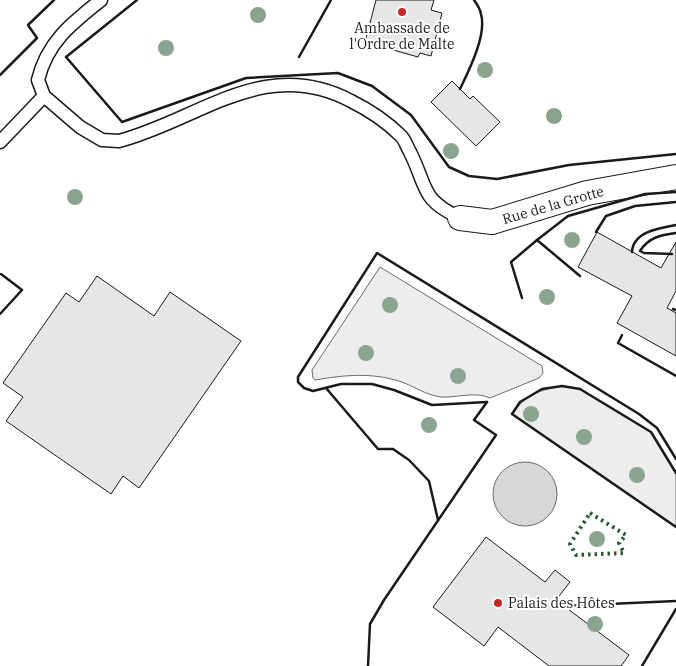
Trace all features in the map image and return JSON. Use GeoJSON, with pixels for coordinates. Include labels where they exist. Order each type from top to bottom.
{"type":"FeatureCollection","features":[{"type":"Feature","properties":{"kind":"street","name":"Rue de la Grotte"},"geometry":{"type":"LineString","coordinates":[[460,218],[492,222],[587,193],[676,177]]}},
{"type":"Feature","properties":{"kind":"lane"},"geometry":{"type":"LineString","coordinates":[[101,0],[59,37],[48,50],[38,80],[44,96],[87,131],[102,140],[119,141],[227,98],[266,86],[290,84],[319,86],[359,105],[402,137],[414,161],[421,182],[431,200],[445,211],[460,218]]}},
{"type":"Feature","properties":{"kind":"lane"},"geometry":{"type":"LineString","coordinates":[[0,142],[44,96]]}},
{"type":"Feature","properties":{"kind":"shaded area"},"geometry":{"type":"Polygon","coordinates":[[[380,267],[542,366],[543,373],[539,378],[490,398],[478,395],[441,397],[425,393],[402,382],[380,377],[348,376],[315,380],[312,370],[380,267]]]}},
{"type":"Feature","properties":{"kind":"shaded area"},"geometry":{"type":"Polygon","coordinates":[[[562,386],[580,389],[651,432],[676,473],[676,527],[512,414],[522,402],[533,394],[562,386]]]}},
{"type":"Feature","properties":{"kind":"shaded area"},"geometry":{"type":"Polygon","coordinates":[[[525,462],[537,464],[548,471],[555,482],[557,494],[555,506],[548,517],[537,524],[525,526],[513,524],[502,517],[495,506],[493,494],[495,482],[502,471],[513,464],[525,462]]]}},
{"type":"Feature","properties":{"kind":"building"},"geometry":{"type":"Polygon","coordinates":[[[376,0],[434,0],[431,10],[442,13],[431,56],[420,53],[418,57],[365,42],[376,0]]]}},
{"type":"Feature","properties":{"kind":"building"},"geometry":{"type":"Polygon","coordinates":[[[452,81],[470,99],[473,96],[500,122],[476,146],[431,102],[452,81]]]}},
{"type":"Feature","properties":{"kind":"building"},"geometry":{"type":"Polygon","coordinates":[[[597,232],[661,268],[676,242],[676,291],[667,308],[676,313],[676,356],[617,323],[632,296],[578,267],[597,232]]]}},
{"type":"Feature","properties":{"kind":"building"},"geometry":{"type":"Polygon","coordinates":[[[97,276],[154,316],[170,292],[241,341],[139,488],[123,476],[111,494],[6,421],[23,397],[3,383],[66,293],[79,302],[97,276]]]}},
{"type":"Feature","properties":{"kind":"building","name":"Palais des Hôtes"},"geometry":{"type":"Polygon","coordinates":[[[486,537],[545,582],[555,570],[570,582],[556,600],[629,655],[621,666],[549,666],[498,627],[484,646],[433,607],[486,537]]]}},
{"type":"Feature","properties":{"kind":"hedge"},"geometry":{"type":"LineString","coordinates":[[590,513],[626,535],[619,543],[624,553],[576,555],[570,544],[590,513]]}},
{"type":"Feature","properties":{"kind":"wall"},"geometry":{"type":"LineString","coordinates":[[0,75],[37,38],[28,25],[54,0]]}},
{"type":"Feature","properties":{"kind":"wall"},"geometry":{"type":"LineString","coordinates":[[137,0],[66,57],[122,122],[246,78],[338,73],[372,86],[411,115],[449,167],[469,176],[497,179],[569,165],[676,154]]}},
{"type":"Feature","properties":{"kind":"wall"},"geometry":{"type":"LineString","coordinates":[[299,57],[331,0]]}},
{"type":"Feature","properties":{"kind":"wall"},"geometry":{"type":"LineString","coordinates":[[460,89],[476,52],[482,32],[481,14],[474,0]]}},
{"type":"Feature","properties":{"kind":"wall"},"geometry":{"type":"LineString","coordinates":[[580,276],[537,240],[568,216],[645,194],[676,192]]}},
{"type":"Feature","properties":{"kind":"wall"},"geometry":{"type":"LineString","coordinates":[[596,232],[606,216],[635,206],[676,202]]}},
{"type":"Feature","properties":{"kind":"wall"},"geometry":{"type":"LineString","coordinates":[[632,252],[633,245],[642,235],[676,225]]}},
{"type":"Feature","properties":{"kind":"wall"},"geometry":{"type":"LineString","coordinates":[[672,254],[644,253],[640,251],[651,240],[676,233]]}},
{"type":"Feature","properties":{"kind":"wall"},"geometry":{"type":"LineString","coordinates":[[522,298],[511,262],[537,240]]}},
{"type":"Feature","properties":{"kind":"wall"},"geometry":{"type":"LineString","coordinates":[[487,402],[432,405],[394,390],[372,384],[341,384],[313,391],[304,388],[298,382],[298,377],[377,253],[639,414],[657,428],[676,459]]}},
{"type":"Feature","properties":{"kind":"wall"},"geometry":{"type":"LineString","coordinates":[[0,314],[22,290],[1,274]]}},
{"type":"Feature","properties":{"kind":"wall"},"geometry":{"type":"LineString","coordinates":[[622,335],[618,343],[676,376]]}},
{"type":"Feature","properties":{"kind":"wall"},"geometry":{"type":"LineString","coordinates":[[676,473],[651,432],[580,389],[562,386],[542,389],[520,402],[512,414],[676,527]]}},
{"type":"Feature","properties":{"kind":"wall"},"geometry":{"type":"LineString","coordinates":[[326,388],[378,449],[393,449],[409,460],[429,481],[438,520]]}},
{"type":"Feature","properties":{"kind":"wall"},"geometry":{"type":"LineString","coordinates":[[368,666],[370,624],[384,600],[496,435],[474,420],[487,402]]}},
{"type":"Feature","properties":{"kind":"wall"},"geometry":{"type":"LineString","coordinates":[[564,606],[676,601]]}},
{"type":"Feature","properties":{"kind":"wall"},"geometry":{"type":"LineString","coordinates":[[642,666],[676,609]]}},
{"type":"Feature","properties":{"kind":"place","name":"Ambassade de l'Ordre de Malte"},"geometry":{"type":"Point","coordinates":[402,12]}},
{"type":"Feature","properties":{"kind":"place","name":"Palais des Hôtes"},"geometry":{"type":"Point","coordinates":[498,603]}}]}
